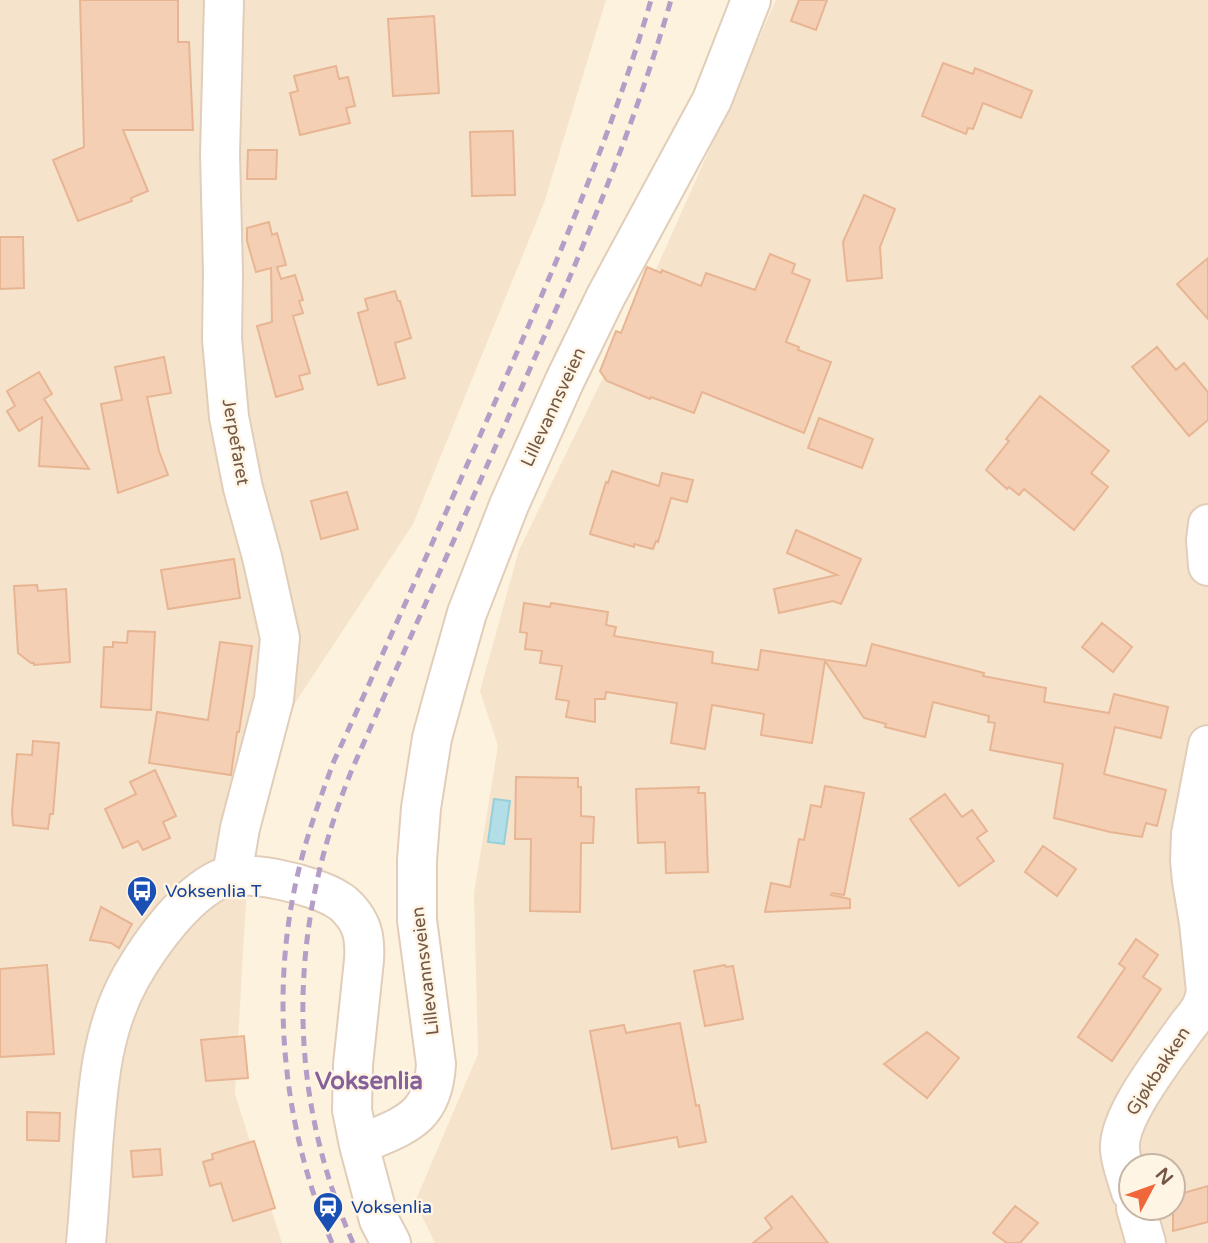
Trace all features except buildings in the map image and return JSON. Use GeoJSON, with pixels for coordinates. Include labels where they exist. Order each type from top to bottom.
{"type":"FeatureCollection","features":[{"type":"Feature","properties":{"kind":"street","name":"Jerpefaret"},"geometry":{"type":"LineString","coordinates":[[224,0],[220,155],[222,339],[231,429],[280,638],[274,699],[240,828],[232,875]]}},
{"type":"Feature","properties":{"kind":"street","name":"Lillevannsveien"},"geometry":{"type":"LineString","coordinates":[[359,1145],[402,1126],[413,1118],[431,1096],[435,1082],[436,1065],[417,919],[417,860],[421,808],[432,738],[467,613],[509,505],[565,380],[606,296],[712,100],[751,0]]}},
{"type":"Feature","properties":{"kind":"street"},"geometry":{"type":"LineString","coordinates":[[1208,524],[1208,566]]}},
{"type":"Feature","properties":{"kind":"street","name":"Gjøkbakken"},"geometry":{"type":"LineString","coordinates":[[1121,1152],[1121,1133],[1127,1118],[1205,1000],[1199,923],[1190,860],[1191,834],[1208,745]]}},
{"type":"Feature","properties":{"kind":"street"},"geometry":{"type":"LineString","coordinates":[[86,1243],[96,1110],[110,1023],[145,954],[166,928],[197,895],[210,885],[232,875],[258,876],[325,893],[346,906],[359,922],[363,933],[364,952],[352,1065],[352,1110],[379,1220],[391,1243]]}},
{"type":"Feature","properties":{"kind":"street"},"geometry":{"type":"LineString","coordinates":[[1140,1222],[1146,1243]]}},
{"type":"Feature","properties":{"kind":"shaded area"},"geometry":{"type":"Polygon","coordinates":[[[0,0],[606,0],[544,203],[413,524],[295,703],[249,848],[235,1094],[282,1243],[0,1243],[0,0]]]}},
{"type":"Feature","properties":{"kind":"shaded area"},"geometry":{"type":"Polygon","coordinates":[[[776,0],[1208,0],[1208,1243],[435,1243],[415,1202],[478,1054],[474,893],[498,746],[480,691],[519,550],[659,263],[776,0]]]}},
{"type":"Feature","properties":{"kind":"water"},"geometry":{"type":"Polygon","coordinates":[[[494,799],[510,801],[504,844],[488,842],[494,799]]]}},
{"type":"Feature","properties":{"kind":"railway"},"geometry":{"type":"LineString","coordinates":[[332,1243],[315,1199],[302,1153],[286,1060],[284,966],[298,873],[334,761],[503,384],[572,222],[615,112],[651,0]]}},
{"type":"Feature","properties":{"kind":"railway"},"geometry":{"type":"LineString","coordinates":[[353,1243],[331,1185],[315,1126],[306,1067],[303,1008],[306,949],[315,890],[330,831],[351,772],[578,258],[637,105],[671,0]]}},
{"type":"Feature","properties":{"kind":"place","name":"Voksenlia T"},"geometry":{"type":"Point","coordinates":[142,918]}},
{"type":"Feature","properties":{"kind":"place","name":"Voksenlia"},"geometry":{"type":"Point","coordinates":[328,1234]}},
{"type":"Feature","properties":{"kind":"district","name":"Voksenlia"},"geometry":{"type":"Point","coordinates":[369,1081]}}]}
